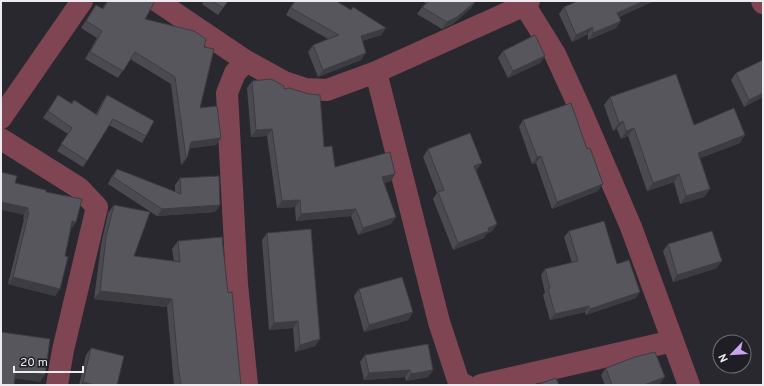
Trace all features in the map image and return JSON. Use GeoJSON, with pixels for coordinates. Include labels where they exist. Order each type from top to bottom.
{"type":"FeatureCollection","features":[{"type":"Feature","properties":{"kind":"street"},"geometry":{"type":"LineString","coordinates":[[1,118],[82,1]]}},
{"type":"Feature","properties":{"kind":"street"},"geometry":{"type":"LineString","coordinates":[[157,1],[246,61],[284,82],[305,90],[327,90],[376,72],[526,2],[555,54],[631,228],[689,385]]}},
{"type":"Feature","properties":{"kind":"street"},"geometry":{"type":"LineString","coordinates":[[246,61],[235,73],[227,93],[237,284],[247,385]]}},
{"type":"Feature","properties":{"kind":"street"},"geometry":{"type":"LineString","coordinates":[[376,72],[439,322],[459,383],[465,385]]}},
{"type":"Feature","properties":{"kind":"street"},"geometry":{"type":"LineString","coordinates":[[1,139],[79,188],[97,207],[63,350],[57,385]]}},
{"type":"Feature","properties":{"kind":"street"},"geometry":{"type":"LineString","coordinates":[[481,385],[672,341]]}},
{"type":"Feature","properties":{"kind":"building"},"geometry":{"type":"Polygon","coordinates":[[[108,1],[152,1],[154,3],[145,19],[194,31],[206,39],[204,47],[214,49],[200,108],[217,106],[221,138],[191,142],[186,158],[175,77],[135,52],[123,71],[90,52],[102,31],[86,21],[96,5],[103,9],[108,1]]]}},
{"type":"Feature","properties":{"kind":"building"},"geometry":{"type":"Polygon","coordinates":[[[212,1],[228,1],[223,8],[212,1]]]}},
{"type":"Feature","properties":{"kind":"building"},"geometry":{"type":"Polygon","coordinates":[[[295,1],[336,1],[351,10],[353,7],[386,28],[361,36],[366,53],[323,70],[313,45],[339,35],[291,8],[295,1]]]}},
{"type":"Feature","properties":{"kind":"building"},"geometry":{"type":"Polygon","coordinates":[[[429,1],[476,1],[457,17],[447,22],[422,7],[429,1]]]}},
{"type":"Feature","properties":{"kind":"building"},"geometry":{"type":"Polygon","coordinates":[[[578,1],[644,1],[617,13],[621,21],[593,33],[593,27],[576,35],[564,7],[578,1]]]}},
{"type":"Feature","properties":{"kind":"building"},"geometry":{"type":"Polygon","coordinates":[[[535,35],[545,56],[513,71],[503,51],[535,35]]]}},
{"type":"Feature","properties":{"kind":"building"},"geometry":{"type":"Polygon","coordinates":[[[763,60],[763,93],[749,100],[736,73],[763,60]]]}},
{"type":"Feature","properties":{"kind":"building"},"geometry":{"type":"Polygon","coordinates":[[[676,74],[694,125],[734,108],[745,135],[698,153],[710,189],[686,196],[679,174],[653,183],[634,128],[626,131],[623,121],[619,123],[610,97],[676,74]]]}},
{"type":"Feature","properties":{"kind":"building"},"geometry":{"type":"Polygon","coordinates":[[[271,79],[284,86],[284,89],[289,88],[309,94],[320,95],[324,147],[332,146],[335,167],[390,152],[395,174],[382,177],[396,217],[363,228],[356,209],[301,214],[300,200],[282,201],[272,129],[256,130],[252,81],[271,79]]]}},
{"type":"Feature","properties":{"kind":"building"},"geometry":{"type":"Polygon","coordinates":[[[58,95],[72,104],[74,100],[97,115],[107,95],[154,121],[146,136],[113,119],[87,161],[61,144],[72,128],[48,111],[58,95]]]}},
{"type":"Feature","properties":{"kind":"building"},"geometry":{"type":"Polygon","coordinates":[[[571,103],[587,149],[590,148],[603,184],[557,202],[541,156],[537,157],[523,120],[571,103]]]}},
{"type":"Feature","properties":{"kind":"building"},"geometry":{"type":"Polygon","coordinates":[[[470,133],[482,163],[474,166],[497,224],[488,228],[489,231],[458,243],[438,192],[444,190],[428,149],[470,133]]]}},
{"type":"Feature","properties":{"kind":"building"},"geometry":{"type":"Polygon","coordinates":[[[117,169],[181,194],[180,178],[219,176],[220,205],[162,209],[113,177],[117,169]]]}},
{"type":"Feature","properties":{"kind":"building"},"geometry":{"type":"Polygon","coordinates":[[[1,172],[17,176],[15,183],[46,190],[46,192],[82,199],[76,222],[72,221],[65,256],[68,257],[60,289],[13,277],[29,212],[28,208],[1,202],[1,172]]]}},
{"type":"Feature","properties":{"kind":"building"},"geometry":{"type":"Polygon","coordinates":[[[114,205],[150,212],[134,256],[180,262],[178,241],[222,237],[228,293],[232,292],[241,385],[181,385],[172,299],[100,291],[106,237],[114,205]]]}},
{"type":"Feature","properties":{"kind":"building"},"geometry":{"type":"Polygon","coordinates":[[[604,221],[617,264],[629,260],[640,292],[590,309],[589,306],[555,314],[545,269],[578,261],[569,231],[604,221]]]}},
{"type":"Feature","properties":{"kind":"building"},"geometry":{"type":"Polygon","coordinates":[[[311,229],[320,339],[300,345],[298,321],[274,323],[267,233],[311,229]]]}},
{"type":"Feature","properties":{"kind":"building"},"geometry":{"type":"Polygon","coordinates":[[[712,231],[722,261],[677,275],[668,244],[712,231]]]}},
{"type":"Feature","properties":{"kind":"building"},"geometry":{"type":"Polygon","coordinates":[[[402,277],[413,312],[369,325],[359,289],[402,277]]]}},
{"type":"Feature","properties":{"kind":"building"},"geometry":{"type":"Polygon","coordinates":[[[1,332],[50,339],[45,375],[16,371],[14,385],[1,385],[1,332]]]}},
{"type":"Feature","properties":{"kind":"building"},"geometry":{"type":"Polygon","coordinates":[[[428,344],[433,370],[411,374],[410,370],[369,373],[365,355],[428,344]]]}},
{"type":"Feature","properties":{"kind":"building"},"geometry":{"type":"Polygon","coordinates":[[[91,348],[124,356],[117,385],[95,385],[83,382],[91,348]]]}},
{"type":"Feature","properties":{"kind":"building"},"geometry":{"type":"Polygon","coordinates":[[[655,352],[665,377],[644,385],[612,385],[606,368],[635,357],[655,352]]]}},
{"type":"Feature","properties":{"kind":"building"},"geometry":{"type":"Polygon","coordinates":[[[556,378],[559,385],[536,385],[556,378]]]}}]}
